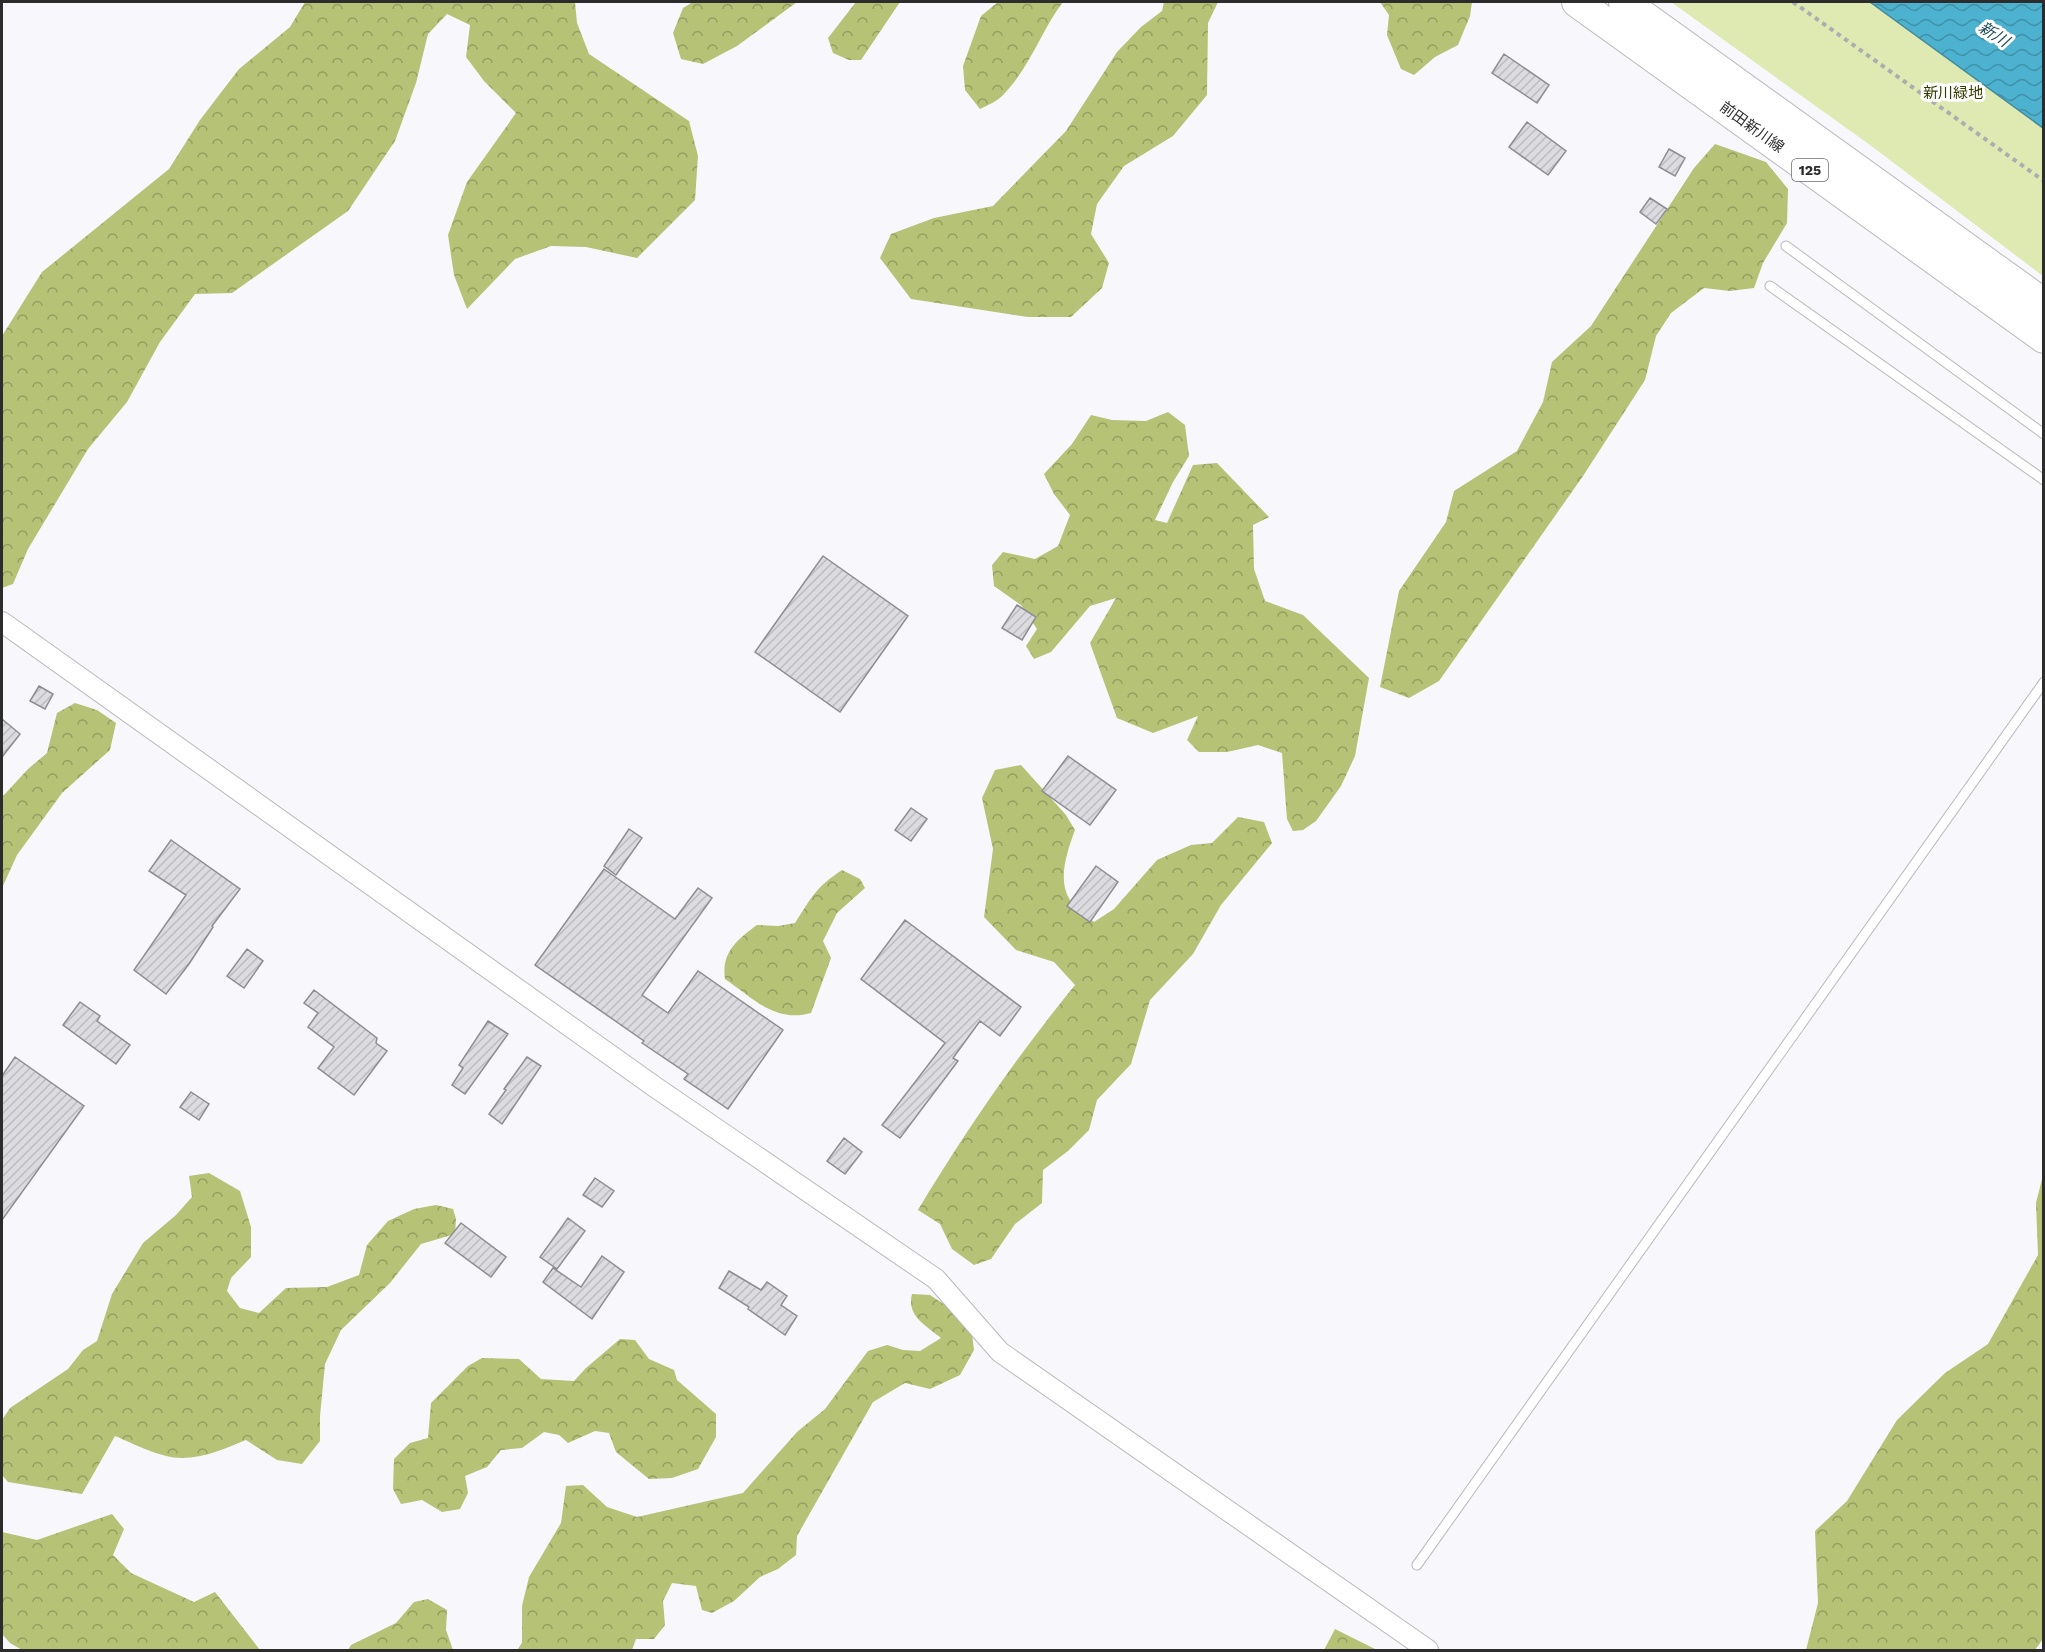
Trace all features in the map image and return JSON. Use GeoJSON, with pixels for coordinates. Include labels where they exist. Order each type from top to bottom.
{"type":"FeatureCollection","features":[{"type":"Feature","properties":{"kind":"main road","name":"前田新川線"},"geometry":{"type":"LineString","coordinates":[[1577,2],[2043,338]]}},
{"type":"Feature","properties":{"kind":"main road","name":"前田新川線"},"geometry":{"type":"LineString","coordinates":[[1624,2],[2043,304]]}},
{"type":"Feature","properties":{"kind":"street"},"geometry":{"type":"LineString","coordinates":[[2,622],[655,1087],[936,1279],[1000,1352],[1428,1650]]}},
{"type":"Feature","properties":{"kind":"lane"},"geometry":{"type":"LineString","coordinates":[[1786,246],[2043,434]]}},
{"type":"Feature","properties":{"kind":"lane"},"geometry":{"type":"LineString","coordinates":[[1770,286],[2043,480]]}},
{"type":"Feature","properties":{"kind":"lane"},"geometry":{"type":"LineString","coordinates":[[1417,1565],[2043,682]]}},
{"type":"Feature","properties":{"kind":"path"},"geometry":{"type":"LineString","coordinates":[[1793,2],[2043,181]]}},
{"type":"Feature","properties":{"kind":"green space"},"geometry":{"type":"Polygon","coordinates":[[[305,2],[575,2],[577,23],[589,54],[689,121],[698,156],[695,200],[637,258],[586,247],[551,246],[515,259],[467,309],[454,275],[448,235],[467,182],[516,113],[484,81],[466,57],[470,25],[447,14],[428,34],[416,83],[395,141],[348,211],[232,293],[195,294],[160,342],[127,402],[88,449],[28,549],[13,584],[2,588],[2,336],[42,272],[169,169],[200,120],[239,69],[290,27],[305,2]]]}},
{"type":"Feature","properties":{"kind":"green space"},"geometry":{"type":"Polygon","coordinates":[[[693,2],[797,2],[737,46],[703,64],[681,59],[673,33],[683,8],[693,2]]]}},
{"type":"Feature","properties":{"kind":"green space"},"geometry":{"type":"Polygon","coordinates":[[[856,2],[900,2],[861,60],[849,60],[833,53],[828,38],[856,2]]]}},
{"type":"Feature","properties":{"kind":"green space"},"geometry":{"type":"Polygon","coordinates":[[[998,2],[1063,2],[1013,83],[999,99],[980,109],[965,90],[963,66],[981,16],[998,2]]]}},
{"type":"Feature","properties":{"kind":"green space"},"geometry":{"type":"Polygon","coordinates":[[[1164,2],[1218,2],[1208,23],[1207,95],[1173,136],[1124,166],[1097,204],[1091,234],[1109,263],[1102,288],[1071,317],[1028,317],[911,299],[880,258],[891,234],[934,218],[993,206],[1066,131],[1117,52],[1141,27],[1162,11],[1164,2]]]}},
{"type":"Feature","properties":{"kind":"green space"},"geometry":{"type":"Polygon","coordinates":[[[1380,2],[1472,2],[1470,16],[1458,45],[1435,57],[1414,75],[1401,69],[1387,35],[1389,15],[1380,2]]]}},
{"type":"Feature","properties":{"kind":"green space","name":"新川緑地"},"geometry":{"type":"Polygon","coordinates":[[[1671,2],[2043,2],[2043,276],[1870,145],[1671,2]]]}},
{"type":"Feature","properties":{"kind":"green space"},"geometry":{"type":"Polygon","coordinates":[[[1715,144],[1766,162],[1788,189],[1787,223],[1763,263],[1754,288],[1730,291],[1704,288],[1671,313],[1656,336],[1645,380],[1583,476],[1439,681],[1409,698],[1380,687],[1399,591],[1446,522],[1454,491],[1517,451],[1543,402],[1552,362],[1591,326],[1694,168],[1715,144]]]}},
{"type":"Feature","properties":{"kind":"green space"},"geometry":{"type":"Polygon","coordinates":[[[1168,412],[1185,425],[1189,456],[1173,482],[1155,520],[1167,523],[1193,465],[1217,463],[1269,517],[1253,525],[1254,569],[1265,601],[1303,615],[1369,678],[1355,756],[1341,786],[1316,821],[1303,830],[1293,831],[1287,819],[1282,753],[1258,745],[1227,752],[1199,752],[1187,740],[1198,716],[1153,733],[1117,718],[1090,643],[1116,598],[1090,606],[1051,652],[1034,659],[1026,646],[1037,629],[1021,605],[994,586],[992,565],[1003,552],[1035,559],[1058,546],[1070,515],[1054,494],[1044,474],[1072,444],[1091,415],[1112,420],[1146,421],[1168,412]]]}},
{"type":"Feature","properties":{"kind":"green space"},"geometry":{"type":"Polygon","coordinates":[[[75,703],[97,710],[116,723],[110,750],[62,793],[17,855],[2,888],[2,795],[47,753],[57,713],[75,703]]]}},
{"type":"Feature","properties":{"kind":"green space"},"geometry":{"type":"Polygon","coordinates":[[[1021,765],[1066,815],[1075,830],[1064,867],[1065,886],[1067,895],[1074,906],[1094,922],[1114,909],[1157,860],[1191,845],[1212,843],[1238,817],[1264,822],[1272,843],[1221,905],[1193,954],[1150,1000],[1131,1064],[1097,1100],[1089,1130],[1068,1151],[1043,1170],[1042,1203],[1015,1224],[991,1259],[974,1265],[952,1249],[940,1224],[918,1210],[992,1095],[1075,985],[1054,962],[1016,950],[984,917],[993,849],[982,798],[995,770],[1021,765]]]}},
{"type":"Feature","properties":{"kind":"green space"},"geometry":{"type":"Polygon","coordinates":[[[842,870],[860,879],[865,888],[837,913],[823,941],[831,958],[811,1013],[786,1015],[775,1012],[755,1001],[725,979],[724,970],[728,954],[737,941],[757,925],[778,926],[795,923],[820,888],[842,870]]]}},
{"type":"Feature","properties":{"kind":"green space"},"geometry":{"type":"Polygon","coordinates":[[[209,1173],[240,1191],[251,1227],[251,1257],[231,1278],[227,1291],[240,1308],[259,1313],[286,1288],[327,1287],[359,1275],[367,1245],[388,1221],[414,1209],[436,1205],[453,1209],[456,1219],[455,1234],[421,1244],[390,1283],[341,1330],[325,1364],[320,1441],[302,1464],[277,1460],[246,1440],[207,1454],[182,1458],[157,1453],[115,1436],[82,1494],[8,1482],[2,1475],[2,1420],[10,1408],[68,1369],[83,1350],[97,1341],[112,1294],[143,1243],[176,1215],[192,1197],[189,1176],[209,1173]]]}},
{"type":"Feature","properties":{"kind":"green space"},"geometry":{"type":"Polygon","coordinates":[[[2043,1175],[2043,1639],[2035,1650],[1806,1650],[1818,1603],[1815,1531],[1847,1501],[1897,1420],[1945,1373],[1988,1344],[2038,1255],[2036,1203],[2043,1175]]]}},
{"type":"Feature","properties":{"kind":"green space"},"geometry":{"type":"Polygon","coordinates":[[[912,1294],[930,1295],[945,1305],[972,1334],[974,1350],[960,1375],[930,1389],[905,1383],[873,1402],[797,1536],[796,1555],[778,1569],[760,1577],[734,1601],[712,1613],[702,1610],[696,1586],[672,1583],[663,1601],[665,1625],[654,1639],[636,1639],[632,1650],[517,1650],[522,1643],[522,1606],[529,1577],[561,1523],[566,1486],[583,1485],[607,1507],[637,1517],[743,1493],[797,1432],[825,1409],[868,1351],[887,1345],[903,1350],[920,1351],[941,1338],[924,1325],[915,1314],[911,1302],[912,1294]]]}},
{"type":"Feature","properties":{"kind":"green space"},"geometry":{"type":"Polygon","coordinates":[[[620,1339],[635,1340],[649,1359],[674,1370],[677,1380],[716,1414],[716,1437],[698,1469],[672,1478],[649,1479],[616,1452],[609,1433],[595,1431],[568,1443],[559,1435],[544,1432],[522,1448],[501,1450],[487,1467],[465,1476],[468,1493],[460,1509],[442,1512],[422,1500],[401,1504],[393,1489],[394,1459],[410,1443],[428,1438],[431,1403],[468,1366],[482,1358],[519,1359],[541,1379],[574,1381],[620,1339]]]}},
{"type":"Feature","properties":{"kind":"green space"},"geometry":{"type":"Polygon","coordinates":[[[112,1514],[124,1529],[113,1555],[131,1573],[194,1602],[215,1592],[260,1650],[22,1650],[10,1643],[2,1634],[2,1532],[37,1540],[112,1514]]]}},
{"type":"Feature","properties":{"kind":"green space"},"geometry":{"type":"Polygon","coordinates":[[[428,1599],[447,1610],[446,1630],[453,1650],[348,1650],[351,1645],[396,1623],[414,1602],[428,1599]]]}},
{"type":"Feature","properties":{"kind":"green space"},"geometry":{"type":"Polygon","coordinates":[[[1335,1629],[1377,1650],[1324,1650],[1335,1629]]]}},
{"type":"Feature","properties":{"kind":"water","name":"新川"},"geometry":{"type":"Polygon","coordinates":[[[1870,2],[2043,2],[2043,128],[1870,2]]]}},
{"type":"Feature","properties":{"kind":"building"},"geometry":{"type":"Polygon","coordinates":[[[1504,54],[1549,85],[1537,103],[1492,73],[1504,54]]]}},
{"type":"Feature","properties":{"kind":"building"},"geometry":{"type":"Polygon","coordinates":[[[1527,122],[1566,151],[1548,175],[1509,147],[1527,122]]]}},
{"type":"Feature","properties":{"kind":"building"},"geometry":{"type":"Polygon","coordinates":[[[1669,149],[1685,158],[1675,176],[1659,167],[1669,149]]]}},
{"type":"Feature","properties":{"kind":"building"},"geometry":{"type":"Polygon","coordinates":[[[1650,198],[1667,209],[1656,224],[1640,212],[1650,198]]]}},
{"type":"Feature","properties":{"kind":"building"},"geometry":{"type":"Polygon","coordinates":[[[823,556],[908,616],[840,712],[755,652],[823,556]]]}},
{"type":"Feature","properties":{"kind":"building"},"geometry":{"type":"Polygon","coordinates":[[[1017,605],[1036,617],[1022,640],[1002,628],[1017,605]]]}},
{"type":"Feature","properties":{"kind":"building"},"geometry":{"type":"Polygon","coordinates":[[[39,686],[53,694],[45,709],[30,701],[39,686]]]}},
{"type":"Feature","properties":{"kind":"building"},"geometry":{"type":"Polygon","coordinates":[[[2,719],[20,734],[2,757],[2,719]]]}},
{"type":"Feature","properties":{"kind":"building"},"geometry":{"type":"Polygon","coordinates":[[[1068,756],[1116,790],[1090,825],[1042,791],[1068,756]]]}},
{"type":"Feature","properties":{"kind":"building"},"geometry":{"type":"Polygon","coordinates":[[[911,808],[927,819],[911,841],[895,830],[911,808]]]}},
{"type":"Feature","properties":{"kind":"building"},"geometry":{"type":"Polygon","coordinates":[[[629,829],[642,838],[616,875],[604,866],[629,829]]]}},
{"type":"Feature","properties":{"kind":"building"},"geometry":{"type":"Polygon","coordinates":[[[171,840],[240,889],[166,994],[134,970],[186,895],[149,871],[171,840]]]}},
{"type":"Feature","properties":{"kind":"building"},"geometry":{"type":"Polygon","coordinates":[[[1096,866],[1118,882],[1090,922],[1067,906],[1096,866]]]}},
{"type":"Feature","properties":{"kind":"building"},"geometry":{"type":"Polygon","coordinates":[[[604,869],[675,919],[698,888],[712,898],[642,995],[668,1013],[698,971],[783,1030],[728,1109],[684,1079],[688,1074],[642,1043],[644,1041],[535,965],[604,869]]]}},
{"type":"Feature","properties":{"kind":"building"},"geometry":{"type":"Polygon","coordinates":[[[905,920],[1021,1007],[1000,1036],[980,1021],[953,1058],[958,1061],[900,1138],[882,1125],[945,1043],[861,979],[905,920]]]}},
{"type":"Feature","properties":{"kind":"building"},"geometry":{"type":"Polygon","coordinates":[[[247,949],[263,961],[244,988],[227,976],[247,949]]]}},
{"type":"Feature","properties":{"kind":"building"},"geometry":{"type":"Polygon","coordinates":[[[314,990],[377,1038],[376,1043],[387,1051],[354,1095],[318,1068],[334,1047],[308,1027],[318,1013],[304,1003],[314,990]]]}},
{"type":"Feature","properties":{"kind":"building"},"geometry":{"type":"Polygon","coordinates":[[[80,1002],[100,1016],[97,1021],[130,1045],[116,1064],[63,1025],[80,1002]]]}},
{"type":"Feature","properties":{"kind":"building"},"geometry":{"type":"Polygon","coordinates":[[[488,1021],[508,1034],[465,1094],[452,1085],[463,1068],[459,1065],[488,1021]]]}},
{"type":"Feature","properties":{"kind":"building"},"geometry":{"type":"Polygon","coordinates":[[[15,1057],[84,1106],[2,1220],[2,1076],[15,1057]]]}},
{"type":"Feature","properties":{"kind":"building"},"geometry":{"type":"Polygon","coordinates":[[[527,1057],[541,1066],[502,1124],[489,1114],[527,1057]]]}},
{"type":"Feature","properties":{"kind":"building"},"geometry":{"type":"Polygon","coordinates":[[[191,1092],[209,1104],[199,1120],[180,1107],[191,1092]]]}},
{"type":"Feature","properties":{"kind":"building"},"geometry":{"type":"Polygon","coordinates":[[[844,1138],[862,1152],[845,1174],[827,1161],[844,1138]]]}},
{"type":"Feature","properties":{"kind":"building"},"geometry":{"type":"Polygon","coordinates":[[[595,1178],[614,1191],[602,1207],[583,1195],[595,1178]]]}},
{"type":"Feature","properties":{"kind":"building"},"geometry":{"type":"Polygon","coordinates":[[[568,1218],[585,1231],[557,1269],[540,1257],[568,1218]]]}},
{"type":"Feature","properties":{"kind":"building"},"geometry":{"type":"Polygon","coordinates":[[[461,1223],[506,1257],[491,1277],[445,1243],[461,1223]]]}},
{"type":"Feature","properties":{"kind":"building"},"geometry":{"type":"Polygon","coordinates":[[[602,1256],[624,1272],[592,1319],[543,1282],[553,1268],[581,1287],[602,1256]]]}},
{"type":"Feature","properties":{"kind":"building"},"geometry":{"type":"Polygon","coordinates":[[[729,1271],[761,1290],[767,1282],[787,1296],[781,1305],[797,1316],[785,1335],[748,1309],[749,1307],[719,1288],[729,1271]]]}}]}
